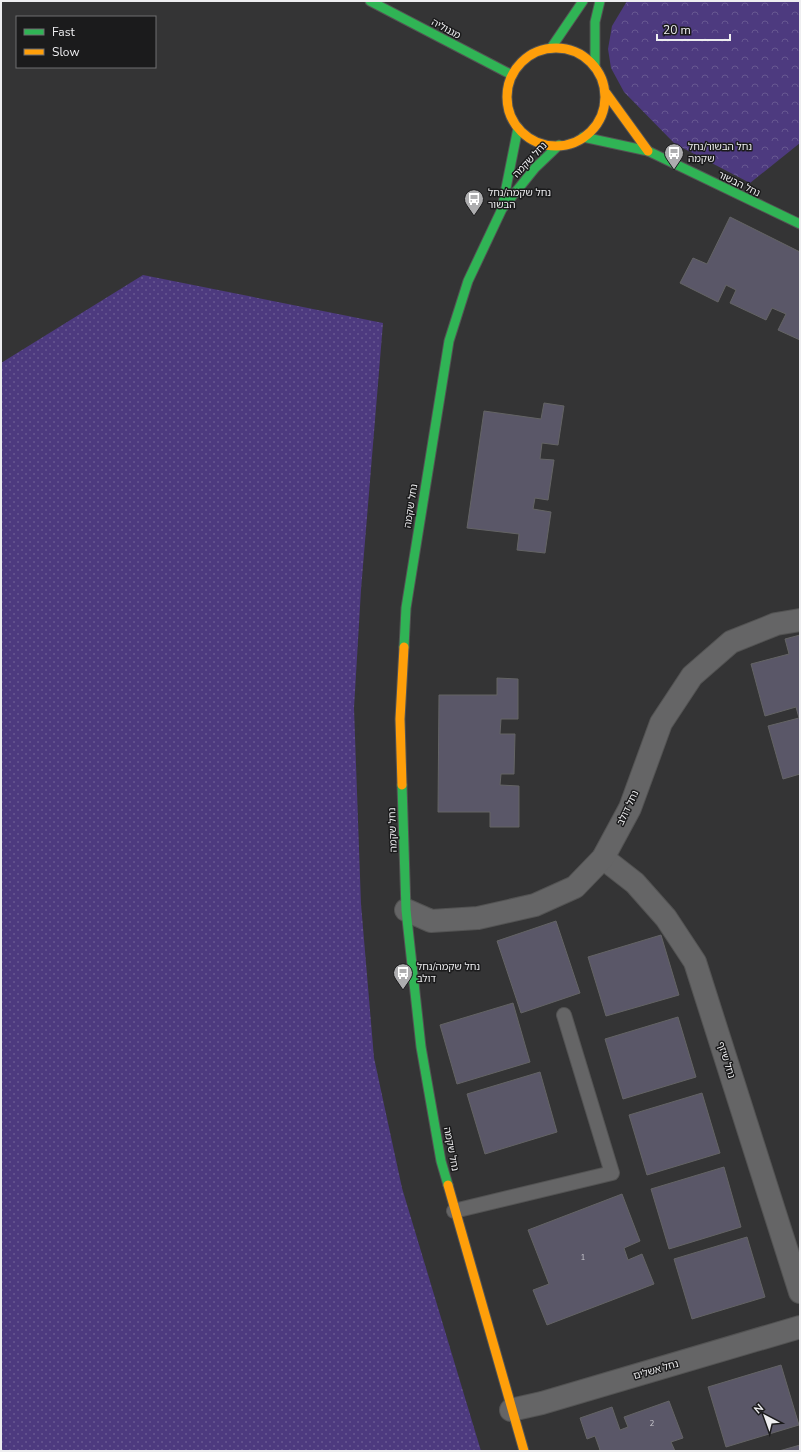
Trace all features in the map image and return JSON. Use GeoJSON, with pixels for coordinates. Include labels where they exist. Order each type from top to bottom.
{"type":"FeatureCollection","features":[{"type":"Feature","properties":{"kind":"street","name":"מגנוליה"},"geometry":{"type":"LineString","coordinates":[[370,1],[512,75]]}},
{"type":"Feature","properties":{"kind":"street"},"geometry":{"type":"LineString","coordinates":[[551,48],[584,1]]}},
{"type":"Feature","properties":{"kind":"street"},"geometry":{"type":"LineString","coordinates":[[595,67],[578,54],[568,49],[551,48],[528,56],[519,64],[512,75],[507,90],[507,105],[518,128],[532,139],[546,144],[559,146],[583,137],[595,125],[602,112],[606,93],[595,67],[595,22],[600,1]]}},
{"type":"Feature","properties":{"kind":"street","name":"נחל הבשור"},"geometry":{"type":"LineString","coordinates":[[606,93],[648,151]]}},
{"type":"Feature","properties":{"kind":"street","name":"נחל שקמה"},"geometry":{"type":"LineString","coordinates":[[518,128],[502,209],[468,281],[449,341],[406,608],[400,719],[406,910],[421,1047],[441,1161],[454,1212],[524,1451]]}},
{"type":"Feature","properties":{"kind":"street","name":"נחל הבשור"},"geometry":{"type":"LineString","coordinates":[[583,137],[648,151],[800,224]]}},
{"type":"Feature","properties":{"kind":"street","name":"נחל שקמה"},"geometry":{"type":"LineString","coordinates":[[502,209],[536,168],[559,146]]}},
{"type":"Feature","properties":{"kind":"street","name":"נחל דולב"},"geometry":{"type":"LineString","coordinates":[[406,910],[431,921],[478,918],[535,905],[575,887],[603,858],[630,808],[661,723],[692,676],[731,642],[776,624],[800,620]]}},
{"type":"Feature","properties":{"kind":"street","name":"נחל שיזף"},"geometry":{"type":"LineString","coordinates":[[603,858],[636,882],[666,918],[695,962],[800,1292]]}},
{"type":"Feature","properties":{"kind":"street","name":"נחל אשלים"},"geometry":{"type":"LineString","coordinates":[[511,1410],[542,1403],[800,1327]]}},
{"type":"Feature","properties":{"kind":"lane"},"geometry":{"type":"LineString","coordinates":[[454,1212],[612,1173],[564,1015]]}},
{"type":"Feature","properties":{"kind":"green space"},"geometry":{"type":"Polygon","coordinates":[[[627,1],[800,1],[800,143],[750,183],[675,144],[624,92],[611,68],[608,49],[612,26],[627,1]]]}},
{"type":"Feature","properties":{"kind":"green space"},"geometry":{"type":"Polygon","coordinates":[[[143,275],[383,323],[361,590],[354,708],[361,904],[374,1058],[402,1188],[481,1451],[1,1451],[1,363],[143,275]]]}},
{"type":"Feature","properties":{"kind":"building"},"geometry":{"type":"Polygon","coordinates":[[[730,217],[800,252],[800,340],[778,330],[786,314],[772,308],[766,320],[730,303],[736,290],[726,285],[718,302],[680,283],[693,258],[707,264],[730,217]]]}},
{"type":"Feature","properties":{"kind":"building"},"geometry":{"type":"Polygon","coordinates":[[[544,403],[564,406],[558,445],[542,443],[540,459],[554,460],[548,500],[535,498],[533,509],[551,512],[545,553],[517,550],[519,534],[467,528],[484,411],[541,419],[544,403]]]}},
{"type":"Feature","properties":{"kind":"building"},"geometry":{"type":"Polygon","coordinates":[[[800,635],[800,774],[783,779],[768,726],[799,718],[796,707],[765,716],[751,664],[789,654],[785,639],[800,635]]]}},
{"type":"Feature","properties":{"kind":"building"},"geometry":{"type":"Polygon","coordinates":[[[497,678],[518,679],[518,719],[501,719],[500,734],[515,734],[514,774],[501,774],[500,785],[519,786],[519,827],[490,827],[490,812],[438,812],[439,695],[497,695],[497,678]]]}},
{"type":"Feature","properties":{"kind":"building"},"geometry":{"type":"Polygon","coordinates":[[[556,921],[580,993],[521,1013],[497,941],[556,921]]]}},
{"type":"Feature","properties":{"kind":"building"},"geometry":{"type":"Polygon","coordinates":[[[661,935],[679,995],[606,1016],[588,957],[661,935]]]}},
{"type":"Feature","properties":{"kind":"building"},"geometry":{"type":"Polygon","coordinates":[[[513,1003],[530,1062],[457,1084],[440,1025],[513,1003]]]}},
{"type":"Feature","properties":{"kind":"building"},"geometry":{"type":"Polygon","coordinates":[[[678,1017],[696,1077],[623,1099],[605,1039],[678,1017]]]}},
{"type":"Feature","properties":{"kind":"building"},"geometry":{"type":"Polygon","coordinates":[[[540,1072],[557,1132],[485,1154],[467,1094],[540,1072]]]}},
{"type":"Feature","properties":{"kind":"building"},"geometry":{"type":"Polygon","coordinates":[[[702,1093],[720,1153],[647,1175],[629,1115],[702,1093]]]}},
{"type":"Feature","properties":{"kind":"building"},"geometry":{"type":"Polygon","coordinates":[[[724,1167],[741,1227],[669,1249],[651,1189],[724,1167]]]}},
{"type":"Feature","properties":{"kind":"building"},"geometry":{"type":"Polygon","coordinates":[[[622,1194],[640,1241],[624,1248],[628,1260],[642,1254],[654,1284],[547,1325],[533,1290],[549,1284],[528,1230],[622,1194]]]}},
{"type":"Feature","properties":{"kind":"building"},"geometry":{"type":"Polygon","coordinates":[[[747,1237],[765,1297],[692,1319],[674,1259],[747,1237]]]}},
{"type":"Feature","properties":{"kind":"building"},"geometry":{"type":"Polygon","coordinates":[[[781,1365],[799,1425],[726,1447],[708,1387],[781,1365]]]}},
{"type":"Feature","properties":{"kind":"building"},"geometry":{"type":"Polygon","coordinates":[[[669,1401],[683,1438],[671,1442],[675,1451],[597,1451],[600,1450],[595,1436],[587,1439],[580,1418],[612,1407],[620,1430],[628,1427],[624,1417],[669,1401]]]}},
{"type":"Feature","properties":{"kind":"building"},"geometry":{"type":"Polygon","coordinates":[[[800,1445],[800,1451],[779,1451],[800,1445]]]}},
{"type":"Feature","properties":{"kind":"traffic: fast"},"geometry":{"type":"LineString","coordinates":[[370,1],[512,75]]}},
{"type":"Feature","properties":{"kind":"traffic: fast"},"geometry":{"type":"LineString","coordinates":[[551,48],[583,1]]}},
{"type":"Feature","properties":{"kind":"traffic: fast"},"geometry":{"type":"LineString","coordinates":[[595,67],[595,22],[600,1]]}},
{"type":"Feature","properties":{"kind":"traffic: fast"},"geometry":{"type":"LineString","coordinates":[[502,208],[518,128]]}},
{"type":"Feature","properties":{"kind":"traffic: fast"},"geometry":{"type":"LineString","coordinates":[[583,137],[648,151],[800,224]]}},
{"type":"Feature","properties":{"kind":"traffic: fast"},"geometry":{"type":"LineString","coordinates":[[404,647],[406,608],[449,341],[468,281],[502,209],[535,168],[559,145]]}},
{"type":"Feature","properties":{"kind":"traffic: fast"},"geometry":{"type":"LineString","coordinates":[[402,785],[406,910],[421,1047],[441,1161],[448,1185]]}},
{"type":"Feature","properties":{"kind":"traffic: slow"},"geometry":{"type":"LineString","coordinates":[[556,48],[575,52],[590,63],[601,78],[605,97],[601,116],[590,131],[575,142],[556,146],[537,142],[522,131],[511,116],[507,97],[511,78],[522,63],[537,52],[556,48]]}},
{"type":"Feature","properties":{"kind":"traffic: slow"},"geometry":{"type":"LineString","coordinates":[[606,93],[648,151]]}},
{"type":"Feature","properties":{"kind":"traffic: slow"},"geometry":{"type":"LineString","coordinates":[[402,785],[400,719],[404,647]]}},
{"type":"Feature","properties":{"kind":"traffic: slow"},"geometry":{"type":"LineString","coordinates":[[448,1185],[524,1451]]}},
{"type":"Feature","properties":{"kind":"place","name":"נחל הבשור/נחל שקמה"},"geometry":{"type":"Point","coordinates":[674,170]}},
{"type":"Feature","properties":{"kind":"place","name":"נחל שקמה/נחל הבשור"},"geometry":{"type":"Point","coordinates":[474,216]}},
{"type":"Feature","properties":{"kind":"place","name":"נחל שקמה/נחל דולב"},"geometry":{"type":"Point","coordinates":[403,990]}}]}
